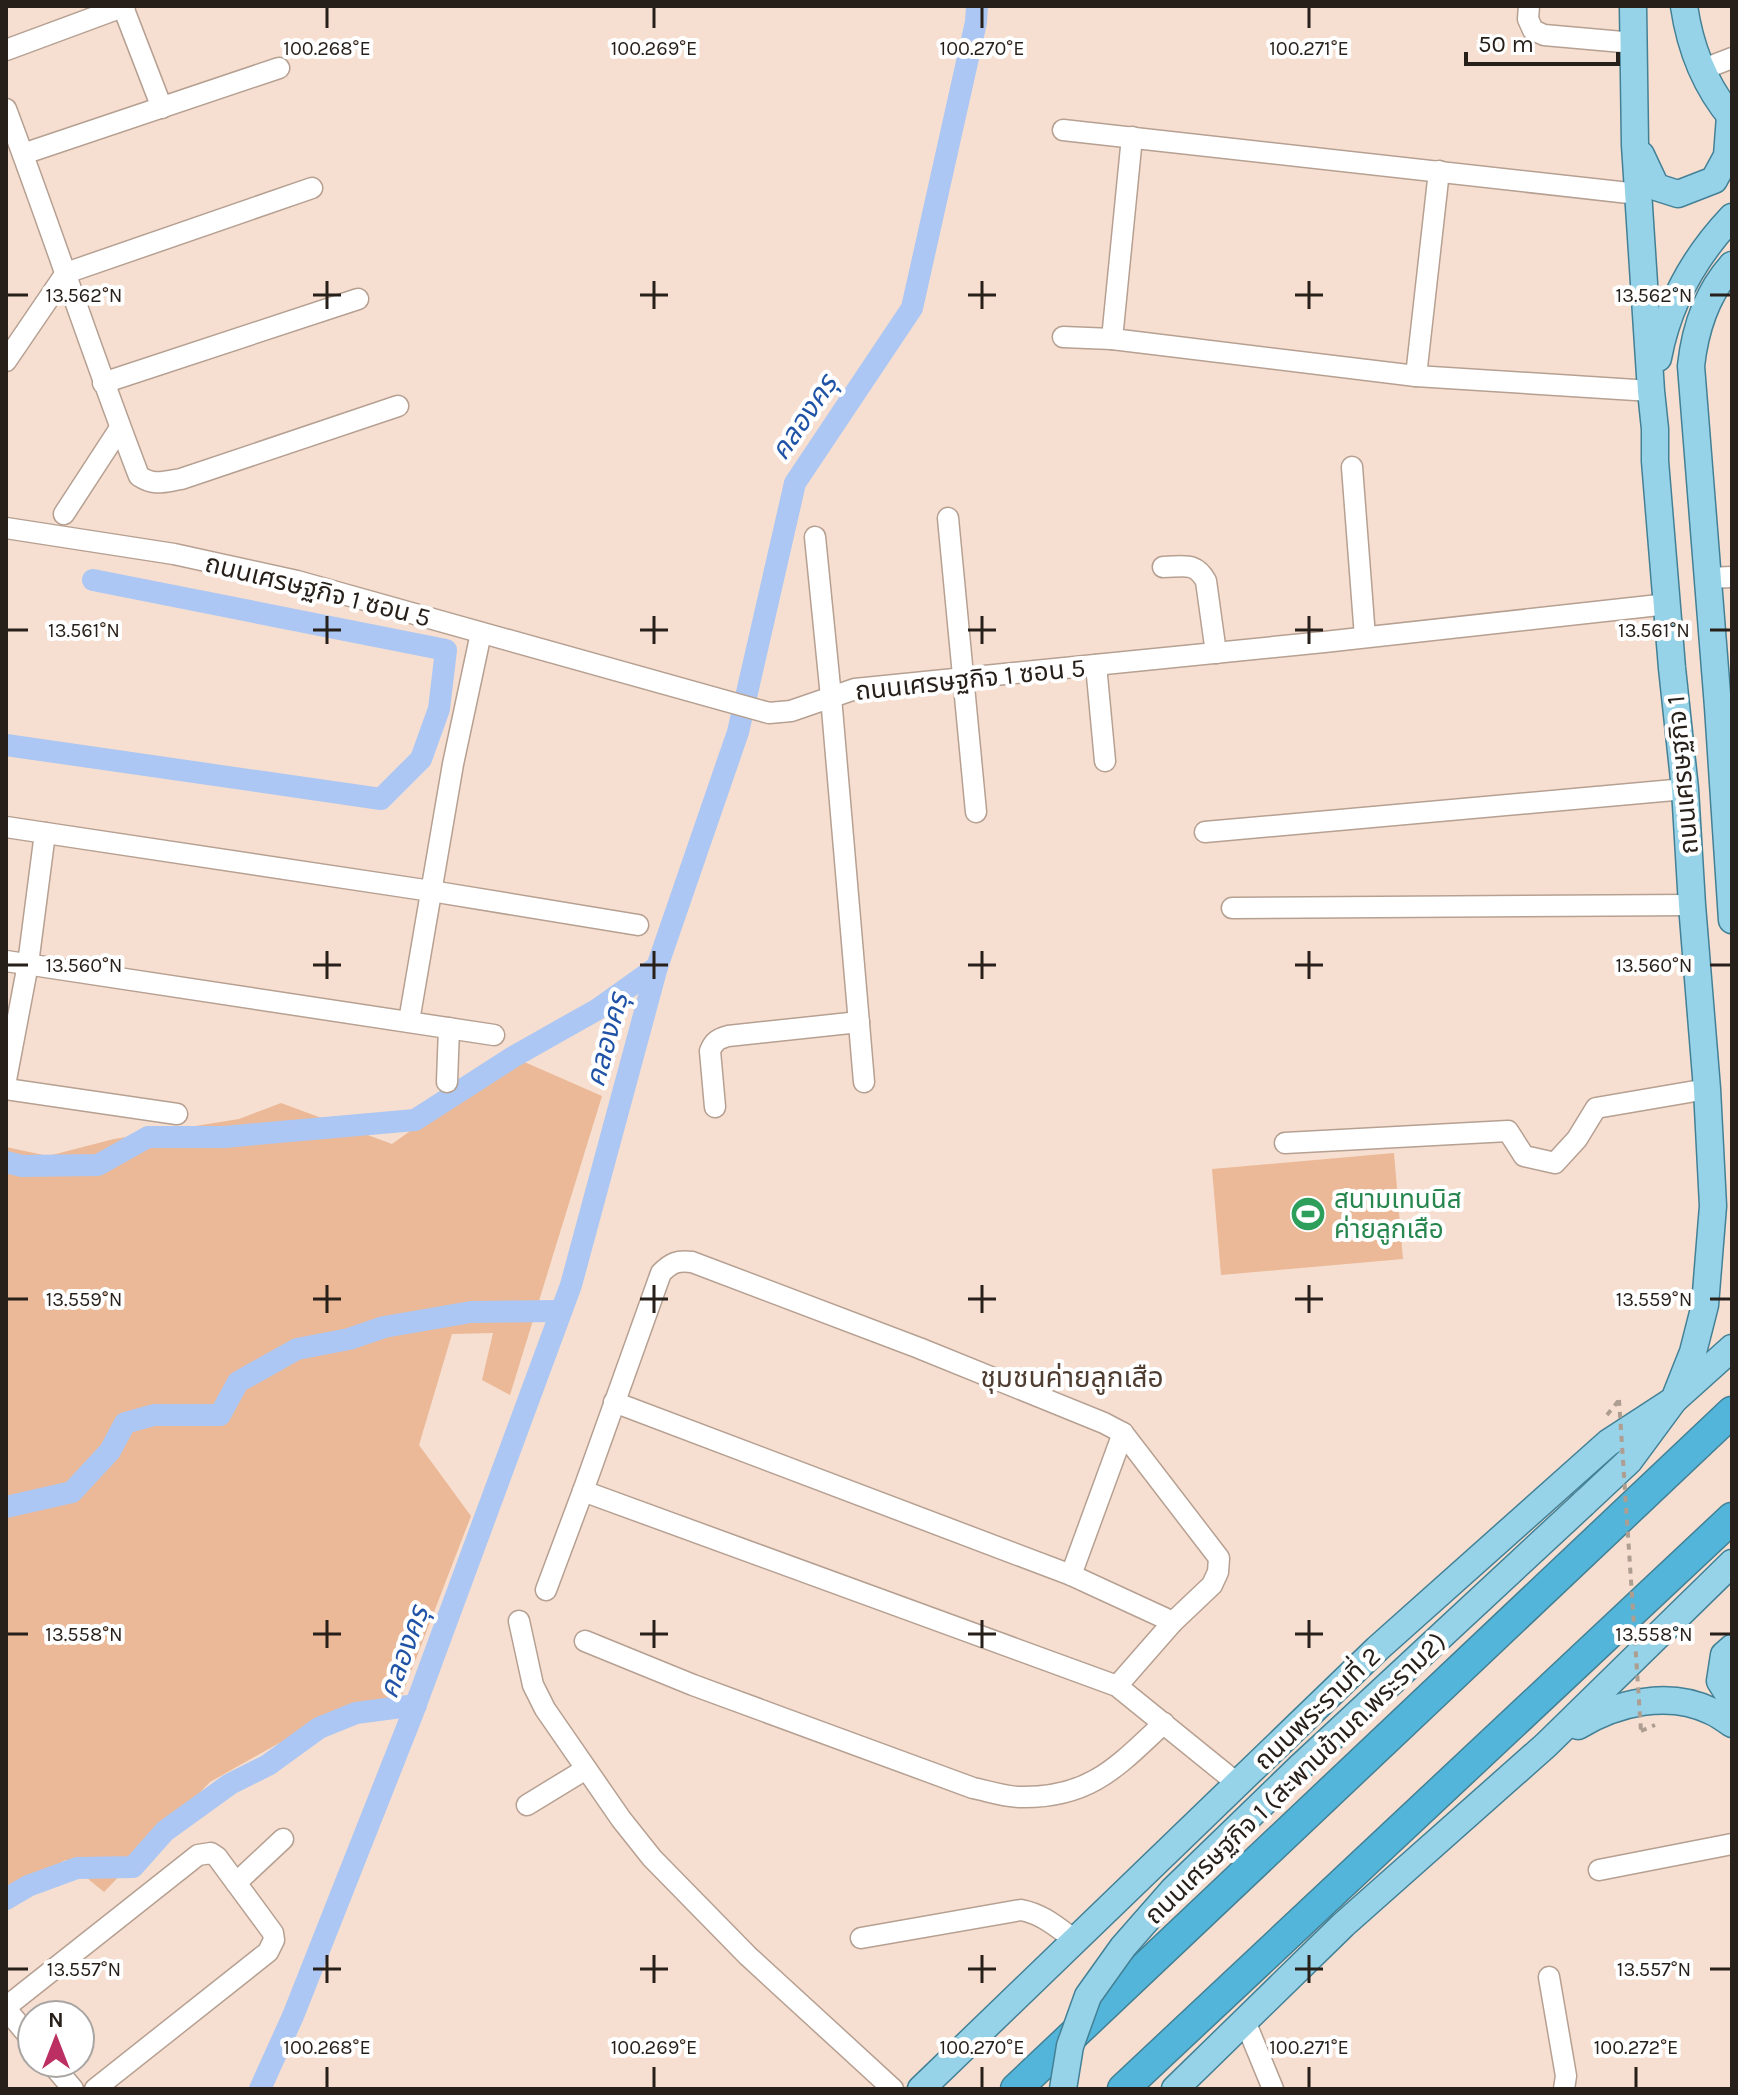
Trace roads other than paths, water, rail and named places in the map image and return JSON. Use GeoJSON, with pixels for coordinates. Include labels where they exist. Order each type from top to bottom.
{"type":"FeatureCollection","features":[{"type":"Feature","properties":{"kind":"highway"},"geometry":{"type":"LineString","coordinates":[[1016,2089],[1732,1412]]}},
{"type":"Feature","properties":{"kind":"highway"},"geometry":{"type":"LineString","coordinates":[[1123,2089],[1732,1518]]}},
{"type":"Feature","properties":{"kind":"main road","name":"ถนนเศรษฐกิจ 1"},"geometry":{"type":"LineString","coordinates":[[1583,1504],[1629,1461],[1674,1400],[1693,1352],[1705,1305],[1713,1206],[1685,789],[1655,461],[1635,145],[1633,6]]}},
{"type":"Feature","properties":{"kind":"main road"},"geometry":{"type":"LineString","coordinates":[[1635,145],[1656,187],[1678,194],[1714,180],[1727,156],[1731,117],[1701,70],[1684,6]]}},
{"type":"Feature","properties":{"kind":"main road"},"geometry":{"type":"LineString","coordinates":[[1655,429],[1656,367],[1663,331],[1690,271],[1732,217]]}},
{"type":"Feature","properties":{"kind":"main road","name":"ถนนเศรษฐกิจ 1"},"geometry":{"type":"LineString","coordinates":[[1732,265],[1707,302],[1693,345],[1691,366],[1720,578],[1718,707],[1732,920]]}},
{"type":"Feature","properties":{"kind":"main road"},"geometry":{"type":"LineString","coordinates":[[1709,1133],[1732,1166]]}},
{"type":"Feature","properties":{"kind":"main road","name":"ถนนพระรามที่ 2"},"geometry":{"type":"LineString","coordinates":[[921,2089],[1377,1649],[1608,1443],[1674,1400],[1732,1348]]}},
{"type":"Feature","properties":{"kind":"main road","name":"ถนนเศรษฐกิจ 1 (สะพานข้ามถ.พระราม2)"},"geometry":{"type":"LineString","coordinates":[[1063,2089],[1070,2046],[1088,1996],[1123,1947],[1173,1890],[1300,1767],[1583,1504]]}},
{"type":"Feature","properties":{"kind":"main road"},"geometry":{"type":"LineString","coordinates":[[1175,2089],[1343,1925],[1546,1745],[1732,1563]]}},
{"type":"Feature","properties":{"kind":"main road"},"geometry":{"type":"LineString","coordinates":[[1732,1648],[1724,1655],[1720,1681],[1732,1700]]}},
{"type":"Feature","properties":{"kind":"main road"},"geometry":{"type":"LineString","coordinates":[[1546,1745],[1610,1709],[1636,1703],[1678,1700],[1709,1710],[1732,1724]]}},
{"type":"Feature","properties":{"kind":"street"},"geometry":{"type":"LineString","coordinates":[[6,50],[124,6],[162,108]]}},
{"type":"Feature","properties":{"kind":"street"},"geometry":{"type":"LineString","coordinates":[[1529,6],[1528,19],[1533,30],[1544,35],[1634,43]]}},
{"type":"Feature","properties":{"kind":"street"},"geometry":{"type":"LineString","coordinates":[[1701,70],[1732,58]]}},
{"type":"Feature","properties":{"kind":"street"},"geometry":{"type":"LineString","coordinates":[[23,154],[279,68]]}},
{"type":"Feature","properties":{"kind":"street"},"geometry":{"type":"LineString","coordinates":[[6,109],[10,135],[23,154],[139,476],[148,482],[160,483],[181,479],[398,406]]}},
{"type":"Feature","properties":{"kind":"street"},"geometry":{"type":"LineString","coordinates":[[1063,130],[1638,194]]}},
{"type":"Feature","properties":{"kind":"street"},"geometry":{"type":"LineString","coordinates":[[1112,339],[1132,137]]}},
{"type":"Feature","properties":{"kind":"street"},"geometry":{"type":"LineString","coordinates":[[1416,376],[1439,171]]}},
{"type":"Feature","properties":{"kind":"street"},"geometry":{"type":"LineString","coordinates":[[6,361],[66,273],[312,188]]}},
{"type":"Feature","properties":{"kind":"street"},"geometry":{"type":"LineString","coordinates":[[103,383],[358,299]]}},
{"type":"Feature","properties":{"kind":"street"},"geometry":{"type":"LineString","coordinates":[[1063,337],[1112,339],[1416,376],[1651,391]]}},
{"type":"Feature","properties":{"kind":"street"},"geometry":{"type":"LineString","coordinates":[[64,514],[120,428]]}},
{"type":"Feature","properties":{"kind":"street"},"geometry":{"type":"LineString","coordinates":[[1352,467],[1365,637]]}},
{"type":"Feature","properties":{"kind":"street"},"geometry":{"type":"LineString","coordinates":[[948,518],[976,812]]}},
{"type":"Feature","properties":{"kind":"street","name":"ถนนเศรษฐกิจ 1 ซอน 5"},"geometry":{"type":"LineString","coordinates":[[6,528],[174,554],[297,581],[769,713],[791,711],[855,689],[1668,604]]}},
{"type":"Feature","properties":{"kind":"street"},"geometry":{"type":"LineString","coordinates":[[815,537],[864,1082]]}},
{"type":"Feature","properties":{"kind":"street"},"geometry":{"type":"LineString","coordinates":[[1163,567],[1198,568],[1202,573],[1206,581],[1216,653]]}},
{"type":"Feature","properties":{"kind":"street"},"geometry":{"type":"LineString","coordinates":[[409,1021],[453,764],[481,633]]}},
{"type":"Feature","properties":{"kind":"street"},"geometry":{"type":"LineString","coordinates":[[1096,665],[1105,761]]}},
{"type":"Feature","properties":{"kind":"street"},"geometry":{"type":"LineString","coordinates":[[1205,832],[1685,789]]}},
{"type":"Feature","properties":{"kind":"street"},"geometry":{"type":"LineString","coordinates":[[6,827],[638,925]]}},
{"type":"Feature","properties":{"kind":"street"},"geometry":{"type":"LineString","coordinates":[[6,1080],[28,964],[45,833]]}},
{"type":"Feature","properties":{"kind":"street"},"geometry":{"type":"LineString","coordinates":[[1232,908],[1692,905]]}},
{"type":"Feature","properties":{"kind":"street"},"geometry":{"type":"LineString","coordinates":[[6,961],[494,1035]]}},
{"type":"Feature","properties":{"kind":"street"},"geometry":{"type":"LineString","coordinates":[[715,1107],[710,1051],[718,1039],[859,1022]]}},
{"type":"Feature","properties":{"kind":"street"},"geometry":{"type":"LineString","coordinates":[[447,1082],[449,1028]]}},
{"type":"Feature","properties":{"kind":"street"},"geometry":{"type":"LineString","coordinates":[[6,1089],[177,1114]]}},
{"type":"Feature","properties":{"kind":"street"},"geometry":{"type":"LineString","coordinates":[[1285,1143],[1508,1131],[1524,1156],[1555,1163],[1577,1139],[1596,1108],[1707,1089]]}},
{"type":"Feature","properties":{"kind":"street"},"geometry":{"type":"LineString","coordinates":[[546,1590],[661,1273],[670,1263],[681,1260],[919,1348],[1123,1433],[1219,1558],[1218,1572],[1212,1585],[1173,1622],[1117,1686]]}},
{"type":"Feature","properties":{"kind":"street"},"geometry":{"type":"LineString","coordinates":[[614,1402],[1071,1575],[1173,1622]]}},
{"type":"Feature","properties":{"kind":"street"},"geometry":{"type":"LineString","coordinates":[[1071,1575],[1123,1433]]}},
{"type":"Feature","properties":{"kind":"street"},"geometry":{"type":"LineString","coordinates":[[583,1491],[1117,1686],[1238,1784]]}},
{"type":"Feature","properties":{"kind":"street"},"geometry":{"type":"LineString","coordinates":[[519,1621],[533,1685],[558,1730],[652,1858],[748,1956],[893,2089]]}},
{"type":"Feature","properties":{"kind":"street"},"geometry":{"type":"LineString","coordinates":[[585,1641],[693,1685],[973,1788],[1019,1797],[1060,1794],[1089,1785],[1117,1767],[1164,1723]]}},
{"type":"Feature","properties":{"kind":"street"},"geometry":{"type":"LineString","coordinates":[[527,1805],[586,1769]]}},
{"type":"Feature","properties":{"kind":"street"},"geometry":{"type":"LineString","coordinates":[[236,1883],[283,1839]]}},
{"type":"Feature","properties":{"kind":"street"},"geometry":{"type":"LineString","coordinates":[[1599,1870],[1732,1844]]}},
{"type":"Feature","properties":{"kind":"street"},"geometry":{"type":"LineString","coordinates":[[6,2008],[198,1855],[211,1853],[217,1857],[273,1933],[274,1940],[268,1952],[95,2089]]}},
{"type":"Feature","properties":{"kind":"street"},"geometry":{"type":"LineString","coordinates":[[861,1938],[1021,1910],[1033,1912],[1076,1941]]}},
{"type":"Feature","properties":{"kind":"street"},"geometry":{"type":"LineString","coordinates":[[1549,1977],[1566,2076],[1564,2089]]}},
{"type":"Feature","properties":{"kind":"street"},"geometry":{"type":"LineString","coordinates":[[1245,2021],[1273,2089]]}},
{"type":"Feature","properties":{"kind":"waterway","name":"คลองครุ"},"geometry":{"type":"LineString","coordinates":[[260,2089],[293,2016],[412,1715],[571,1285],[657,967],[738,732],[795,483],[912,308],[977,6]]}},
{"type":"Feature","properties":{"kind":"waterway"},"geometry":{"type":"LineString","coordinates":[[6,745],[381,799],[421,759],[439,709],[446,650],[93,580]]}},
{"type":"Feature","properties":{"kind":"waterway"},"geometry":{"type":"LineString","coordinates":[[6,1162],[22,1166],[98,1165],[148,1137],[224,1137],[415,1120],[513,1057],[598,1009],[657,967]]}},
{"type":"Feature","properties":{"kind":"waterway"},"geometry":{"type":"LineString","coordinates":[[6,1507],[72,1492],[110,1451],[125,1423],[154,1415],[220,1415],[238,1382],[297,1349],[349,1339],[384,1327],[471,1312],[561,1311]]}},
{"type":"Feature","properties":{"kind":"waterway"},"geometry":{"type":"LineString","coordinates":[[6,1899],[28,1886],[77,1868],[133,1867],[165,1831],[230,1784],[268,1765],[319,1728],[356,1713],[416,1705]]}},
{"type":"Feature","properties":{"kind":"place","name":"สนามเทนนิส ค่ายลูกเสือ"},"geometry":{"type":"Point","coordinates":[1308,1214]}},
{"type":"Feature","properties":{"kind":"district","name":"ชุมชนค่ายลูกเสือ"},"geometry":{"type":"Point","coordinates":[1072,1377]}}]}
